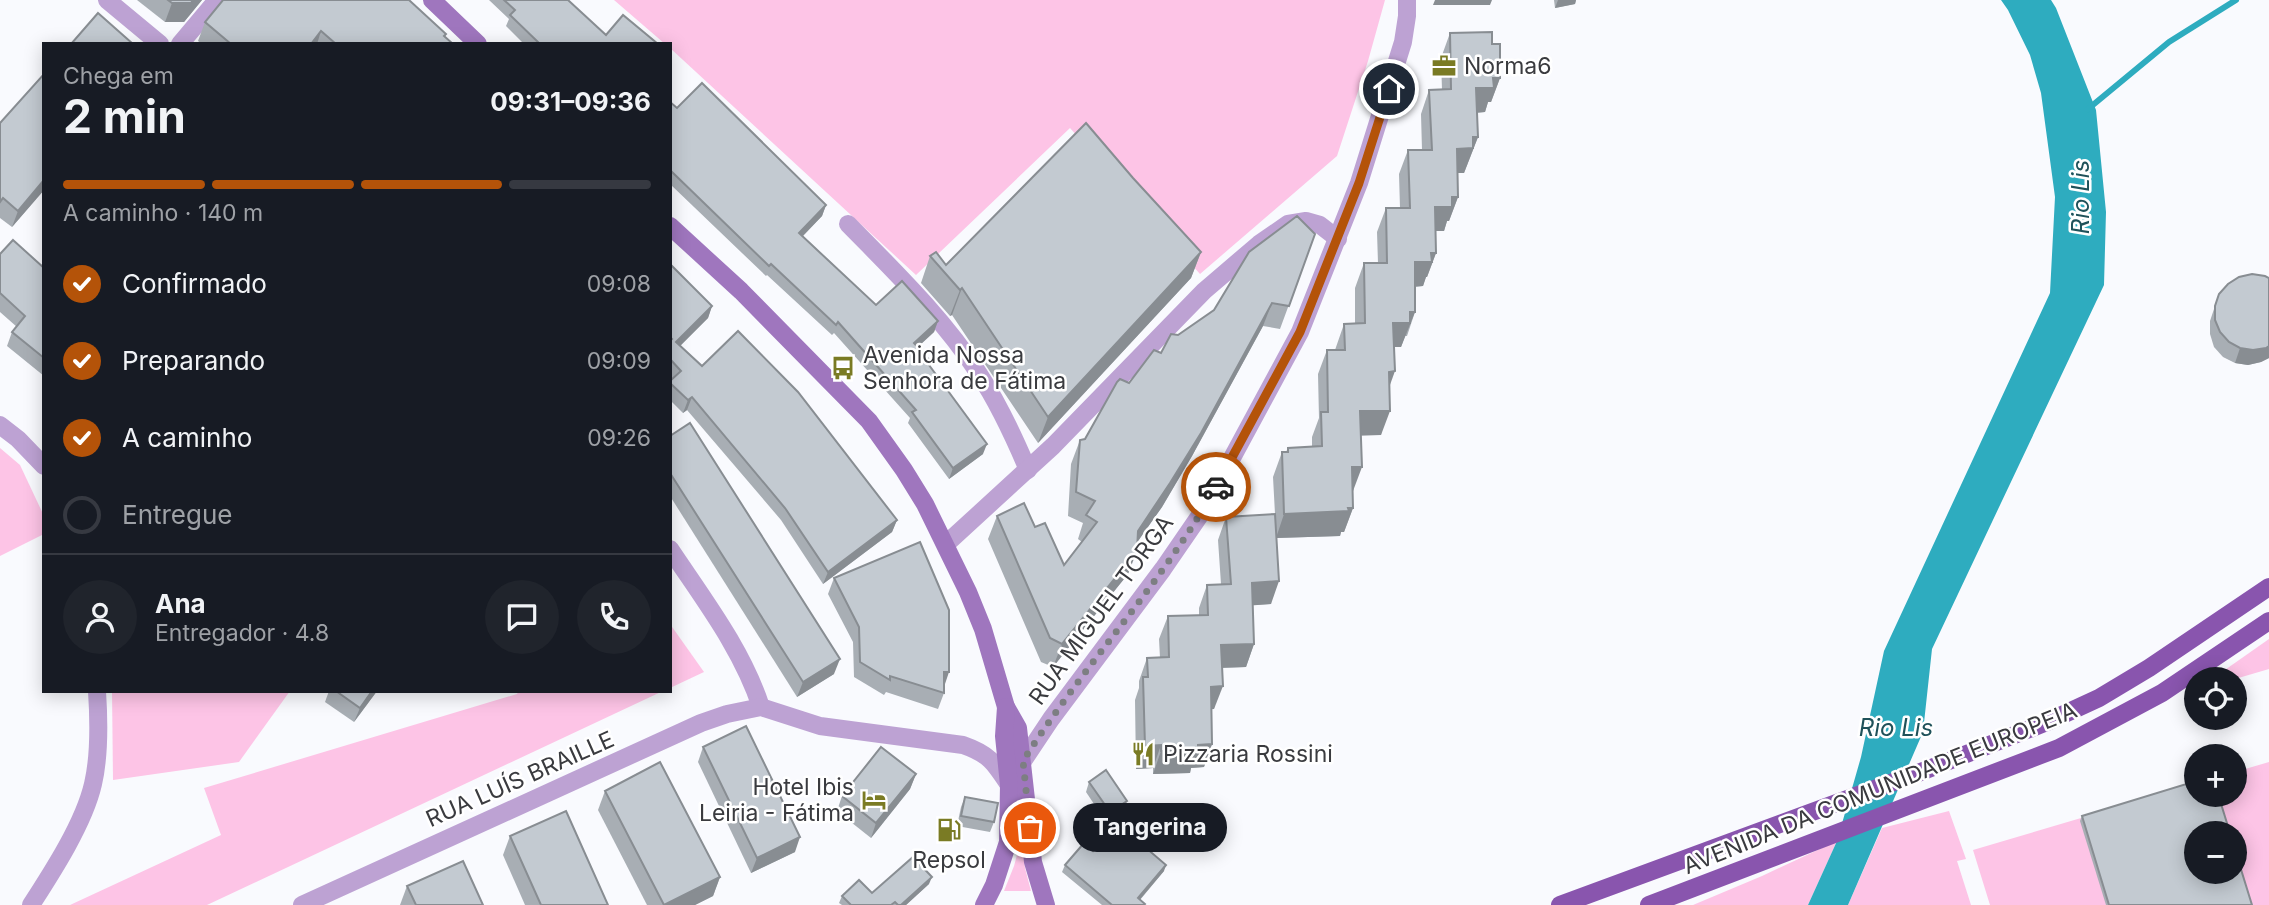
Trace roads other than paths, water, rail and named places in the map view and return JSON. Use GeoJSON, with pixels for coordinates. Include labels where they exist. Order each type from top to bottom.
{"type":"FeatureCollection","features":[{"type":"Feature","properties":{"kind":"main road"},"geometry":{"type":"LineString","coordinates":[[432,0],[476,42]]}},
{"type":"Feature","properties":{"kind":"main road"},"geometry":{"type":"LineString","coordinates":[[672,228],[741,291],[869,421],[904,470],[946,544],[983,629],[1006,708],[1018,728],[1033,862],[1046,905]]}},
{"type":"Feature","properties":{"kind":"main road","name":"AVENIDA DA COMUNIDADE EUROPEIA"},"geometry":{"type":"LineString","coordinates":[[1560,905],[2000,742],[2099,698],[2149,668],[2269,587]]}},
{"type":"Feature","properties":{"kind":"main road","name":"AVENIDA DA COMUNIDADE EUROPEIA"},"geometry":{"type":"LineString","coordinates":[[1649,905],[2059,748],[2161,693],[2269,621]]}},
{"type":"Feature","properties":{"kind":"main road"},"geometry":{"type":"LineString","coordinates":[[984,905],[994,885],[1008,842],[1009,785],[1004,736],[1006,708]]}},
{"type":"Feature","properties":{"kind":"street"},"geometry":{"type":"LineString","coordinates":[[107,0],[158,42]]}},
{"type":"Feature","properties":{"kind":"street"},"geometry":{"type":"LineString","coordinates":[[182,42],[217,0]]}},
{"type":"Feature","properties":{"kind":"street","name":"RUA MIGUEL TORGA"},"geometry":{"type":"LineString","coordinates":[[1023,761],[1205,508],[1300,332],[1359,183],[1403,42],[1407,16],[1406,0]]}},
{"type":"Feature","properties":{"kind":"street"},"geometry":{"type":"LineString","coordinates":[[946,544],[1028,470],[1204,290],[1259,244],[1288,224],[1306,220],[1320,225],[1338,239]]}},
{"type":"Feature","properties":{"kind":"street"},"geometry":{"type":"LineString","coordinates":[[848,224],[905,282],[956,341],[980,375],[1008,425],[1028,470]]}},
{"type":"Feature","properties":{"kind":"street"},"geometry":{"type":"LineString","coordinates":[[0,425],[42,464]]}},
{"type":"Feature","properties":{"kind":"street"},"geometry":{"type":"LineString","coordinates":[[672,552],[733,644],[752,680],[761,707],[820,726],[963,745],[981,751],[992,759],[1009,785]]}},
{"type":"Feature","properties":{"kind":"street"},"geometry":{"type":"LineString","coordinates":[[31,905],[85,810],[93,786],[97,764],[97,693]]}},
{"type":"Feature","properties":{"kind":"street","name":"RUA LUÍS BRAILLE"},"geometry":{"type":"LineString","coordinates":[[302,905],[701,723],[761,707]]}},
{"type":"Feature","properties":{"kind":"water","name":"Rio Lis"},"geometry":{"type":"Polygon","coordinates":[[[2001,0],[2051,0],[2096,110],[2106,212],[2104,285],[1932,649],[1923,732],[1848,905],[1808,905],[1837,841],[1861,757],[1884,651],[2050,293],[2055,197],[2041,93],[2030,55],[2001,0]]]}},
{"type":"Feature","properties":{"kind":"waterway"},"geometry":{"type":"LineString","coordinates":[[2088,109],[2169,42],[2236,0]]}},
{"type":"Feature","properties":{"kind":"place","name":"Norma6"},"geometry":{"type":"Point","coordinates":[1444,66]}},
{"type":"Feature","properties":{"kind":"place","name":"Avenida Nossa Senhora de Fátima"},"geometry":{"type":"Point","coordinates":[843,368]}},
{"type":"Feature","properties":{"kind":"place","name":"Pizzaria Rossini"},"geometry":{"type":"Point","coordinates":[1143,754]}},
{"type":"Feature","properties":{"kind":"place","name":"Hotel Ibis Leiria - Fátima"},"geometry":{"type":"Point","coordinates":[874,800]}},
{"type":"Feature","properties":{"kind":"place","name":"Tangerina"},"geometry":{"type":"Point","coordinates":[1030,828]}},
{"type":"Feature","properties":{"kind":"place","name":"Repsol"},"geometry":{"type":"Point","coordinates":[949,830]}}]}
